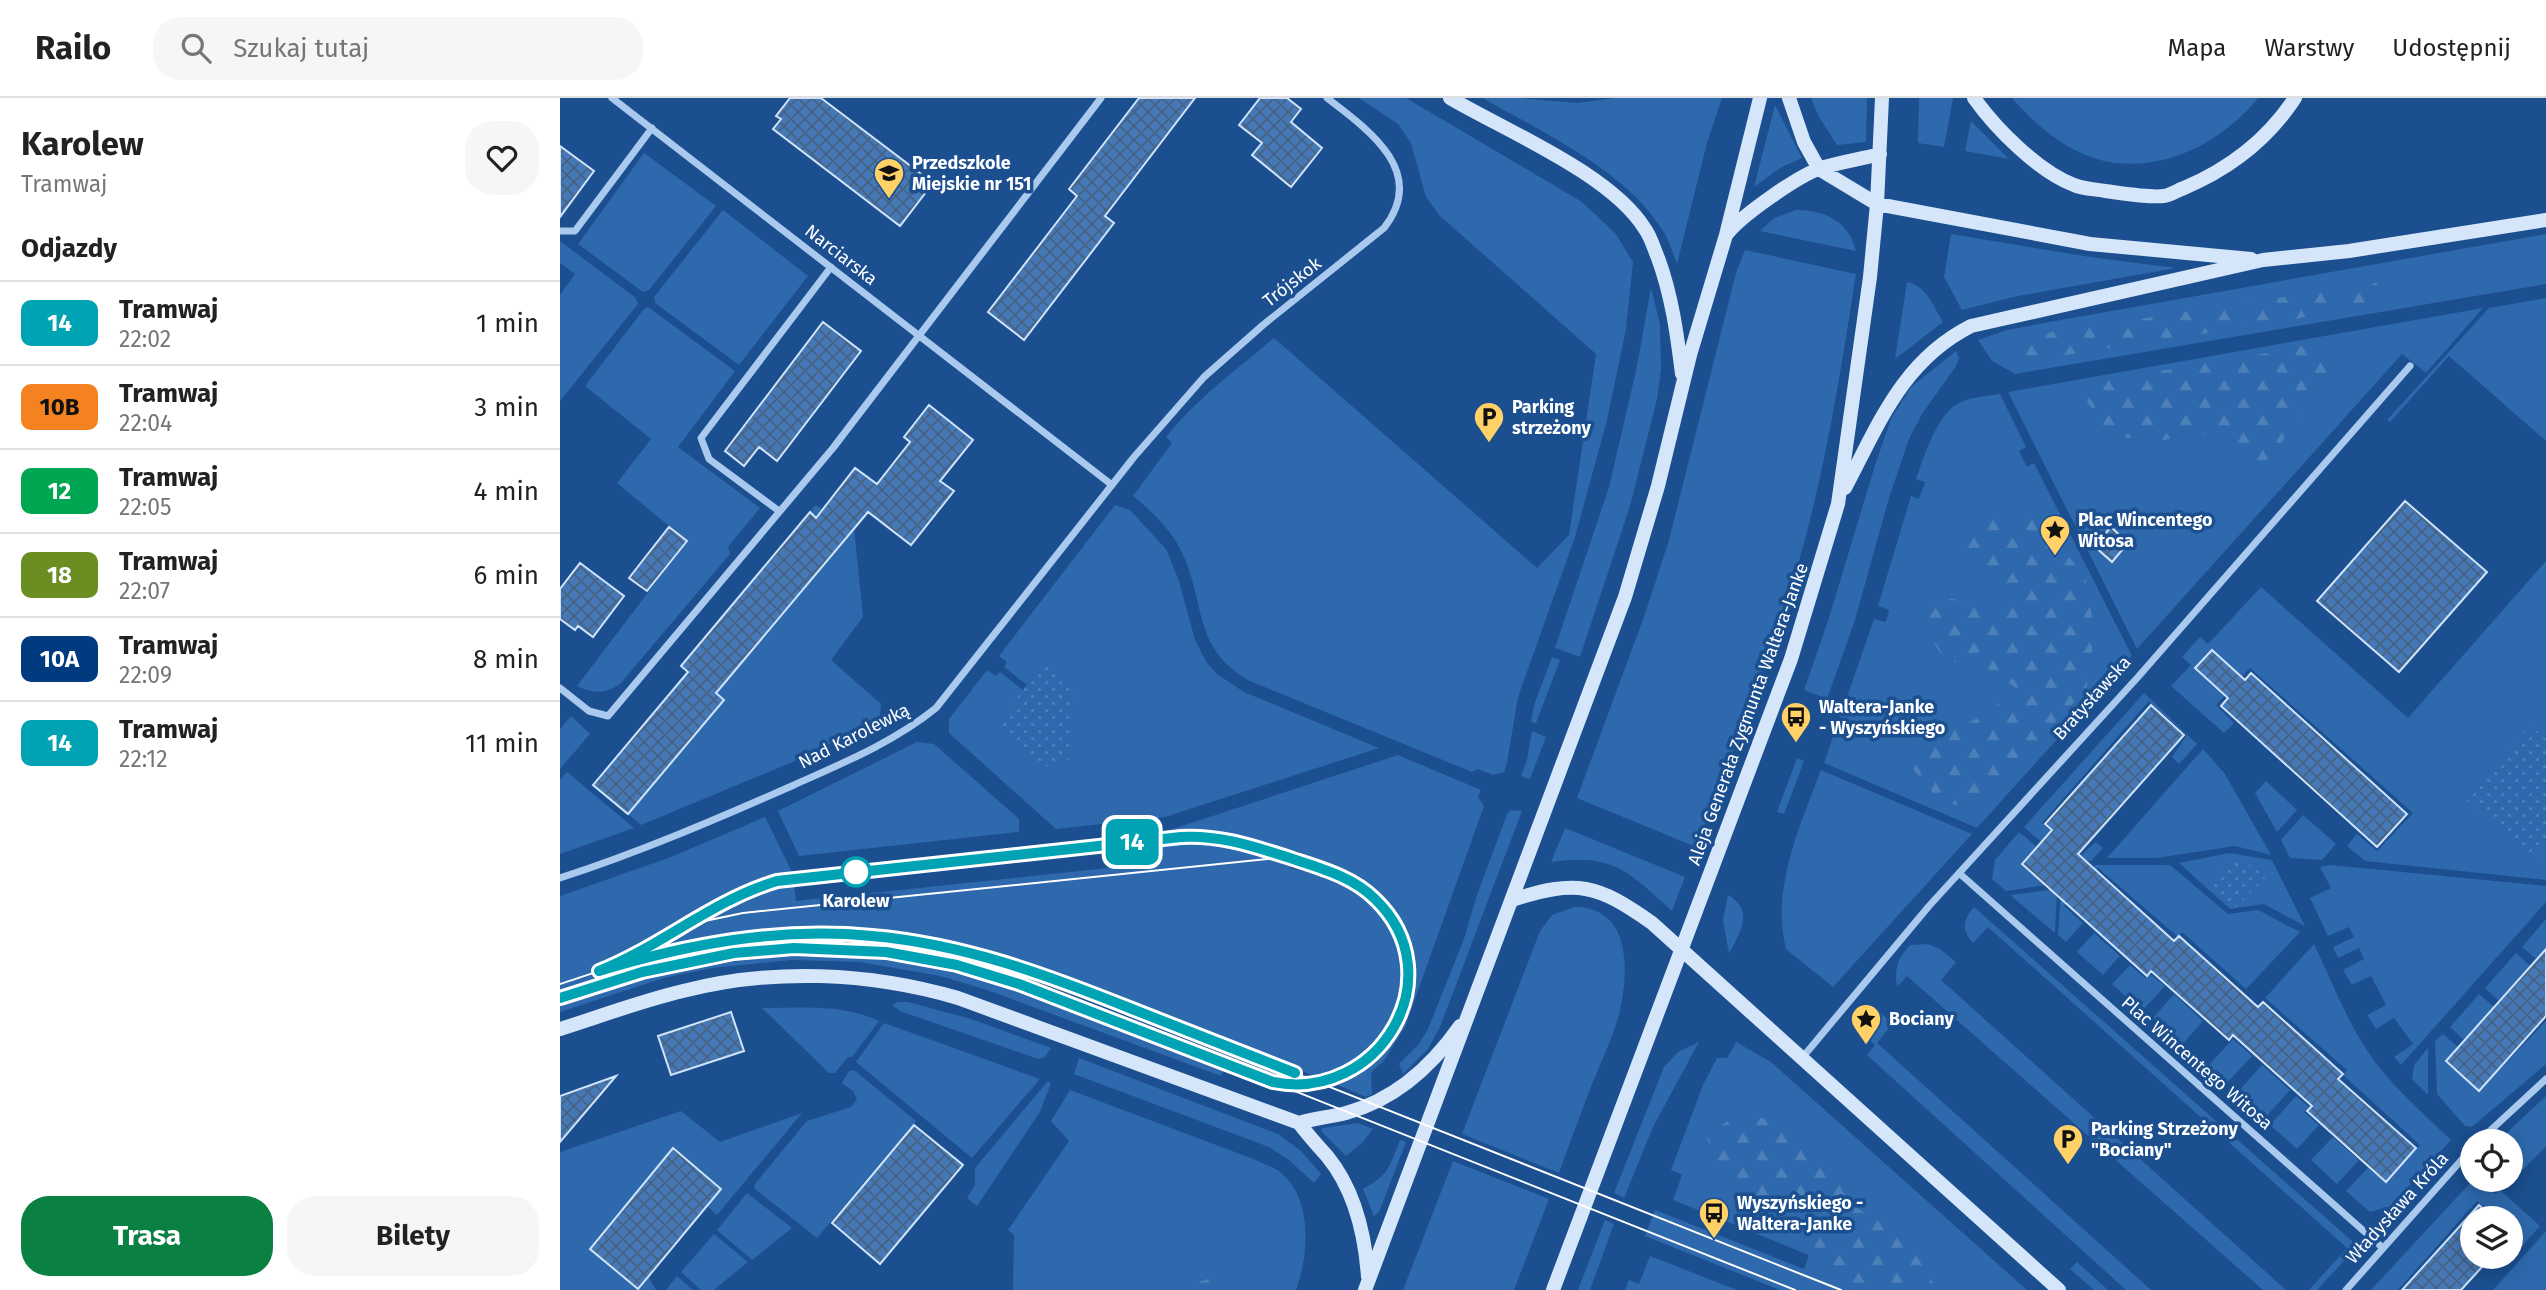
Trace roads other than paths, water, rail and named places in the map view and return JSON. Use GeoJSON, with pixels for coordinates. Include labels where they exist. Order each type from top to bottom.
{"type":"FeatureCollection","features":[{"type":"Feature","properties":{"kind":"main road"},"geometry":{"type":"LineString","coordinates":[[1450,98],[1549,152],[1602,186],[1627,207],[1646,229],[1674,312],[1683,382]]}},
{"type":"Feature","properties":{"kind":"main road"},"geometry":{"type":"LineString","coordinates":[[1367,1286],[1625,597],[1726,235],[1760,98]]}},
{"type":"Feature","properties":{"kind":"main road"},"geometry":{"type":"LineString","coordinates":[[1789,98],[1804,142],[1819,169],[1877,204],[2090,244],[2263,260]]}},
{"type":"Feature","properties":{"kind":"main road","name":"Aleja Generała Zygmunta Waltera-Janke"},"geometry":{"type":"LineString","coordinates":[[1553,1290],[1791,659],[1840,499],[1870,277],[1877,204],[1882,98]]}},
{"type":"Feature","properties":{"kind":"main road"},"geometry":{"type":"LineString","coordinates":[[1974,98],[2011,141],[2043,167],[2074,186],[2164,195],[2210,177],[2246,152],[2274,126],[2295,98]]}},
{"type":"Feature","properties":{"kind":"main road"},"geometry":{"type":"LineString","coordinates":[[1726,235],[1734,225],[1771,197],[1819,169],[1880,154]]}},
{"type":"Feature","properties":{"kind":"main road"},"geometry":{"type":"LineString","coordinates":[[1840,499],[1900,386],[1919,363],[1960,331],[1971,326],[2263,260],[2349,251],[2546,220]]}},
{"type":"Feature","properties":{"kind":"main road"},"geometry":{"type":"LineString","coordinates":[[1512,901],[1548,888],[1568,887],[1592,890],[1631,908],[1682,949],[2059,1290]]}},
{"type":"Feature","properties":{"kind":"main road"},"geometry":{"type":"LineString","coordinates":[[560,1029],[705,986],[788,976],[859,978],[934,991],[958,998],[1299,1123],[1327,1156],[1350,1196],[1363,1237],[1367,1286]]}},
{"type":"Feature","properties":{"kind":"main road"},"geometry":{"type":"LineString","coordinates":[[1299,1123],[1361,1108],[1399,1088],[1441,1051],[1472,1008]]}},
{"type":"Feature","properties":{"kind":"street","name":"Narciarska"},"geometry":{"type":"LineString","coordinates":[[612,98],[1112,485]]}},
{"type":"Feature","properties":{"kind":"street"},"geometry":{"type":"LineString","coordinates":[[560,688],[589,711],[608,716],[833,448],[1101,98]]}},
{"type":"Feature","properties":{"kind":"street","name":"Trójskok"},"geometry":{"type":"LineString","coordinates":[[1112,485],[1204,376],[1375,236],[1393,216],[1400,200],[1400,184],[1383,146],[1364,126],[1326,98]]}},
{"type":"Feature","properties":{"kind":"street"},"geometry":{"type":"LineString","coordinates":[[560,231],[575,232],[652,128]]}},
{"type":"Feature","properties":{"kind":"street"},"geometry":{"type":"LineString","coordinates":[[779,511],[709,459],[701,438],[831,267]]}},
{"type":"Feature","properties":{"kind":"street","name":"Bratysławska"},"geometry":{"type":"LineString","coordinates":[[1802,1058],[1959,873],[2138,677],[2410,366]]}},
{"type":"Feature","properties":{"kind":"street","name":"Nad Karolewką"},"geometry":{"type":"LineString","coordinates":[[560,878],[674,837],[764,798],[850,759],[921,720],[948,695],[1112,485]]}},
{"type":"Feature","properties":{"kind":"street","name":"Plac Wincentego Witosa"},"geometry":{"type":"LineString","coordinates":[[1959,873],[2383,1248]]}},
{"type":"Feature","properties":{"kind":"street"},"geometry":{"type":"LineString","coordinates":[[2492,1129],[2546,1079]]}},
{"type":"Feature","properties":{"kind":"street","name":"Władysława Króla"},"geometry":{"type":"LineString","coordinates":[[2346,1290],[2460,1162]]}},
{"type":"Feature","properties":{"kind":"tram line","name":"14"},"geometry":{"type":"LineString","coordinates":[[560,998],[642,972],[734,953],[794,948],[886,952],[957,965],[1048,993],[1273,1082],[1291,1085],[1319,1083],[1346,1074],[1365,1062],[1387,1039],[1395,1026],[1407,989],[1407,960],[1397,930],[1387,913],[1374,897],[1340,876],[1232,840],[1201,836],[777,881],[756,887],[715,906],[639,953],[599,971],[690,946],[763,936],[838,934],[912,940],[967,951],[1030,969],[1295,1073]]}},
{"type":"Feature","properties":{"kind":"tram line"},"geometry":{"type":"LineString","coordinates":[[634,955],[721,905],[777,881],[1181,837],[1228,839],[1317,867],[1354,883],[1375,898],[1394,923],[1405,951],[1407,980],[1401,1008],[1389,1034],[1370,1056],[1346,1073],[1316,1083]]}},
{"type":"Feature","properties":{"kind":"tram line"},"geometry":{"type":"LineString","coordinates":[[700,922],[743,913],[1277,858]]}},
{"type":"Feature","properties":{"kind":"tram line"},"geometry":{"type":"LineString","coordinates":[[560,984],[676,949],[786,935],[877,937],[968,952],[1058,979],[1841,1290]]}},
{"type":"Feature","properties":{"kind":"tram line"},"geometry":{"type":"LineString","coordinates":[[560,998],[676,964],[753,951],[845,949],[876,951],[950,963],[1048,993],[1795,1290]]}},
{"type":"Feature","properties":{"kind":"place","name":"Przedszkole Miejskie nr 151"},"geometry":{"type":"Point","coordinates":[889,200]}},
{"type":"Feature","properties":{"kind":"place","name":"Parking strzeżony"},"geometry":{"type":"Point","coordinates":[1489,444]}},
{"type":"Feature","properties":{"kind":"place","name":"Plac Wincentego Witosa"},"geometry":{"type":"Point","coordinates":[2055,557]}},
{"type":"Feature","properties":{"kind":"place","name":"Waltera-Janke - Wyszyńskiego"},"geometry":{"type":"Point","coordinates":[1796,744]}},
{"type":"Feature","properties":{"kind":"place","name":"Karolew"},"geometry":{"type":"Point","coordinates":[856,872]}},
{"type":"Feature","properties":{"kind":"place","name":"Bociany"},"geometry":{"type":"Point","coordinates":[1866,1046]}},
{"type":"Feature","properties":{"kind":"place","name":"Parking Strzeżony \"Bociany\""},"geometry":{"type":"Point","coordinates":[2068,1166]}},
{"type":"Feature","properties":{"kind":"place","name":"Wyszyńskiego - Waltera-Janke"},"geometry":{"type":"Point","coordinates":[1714,1240]}}]}
